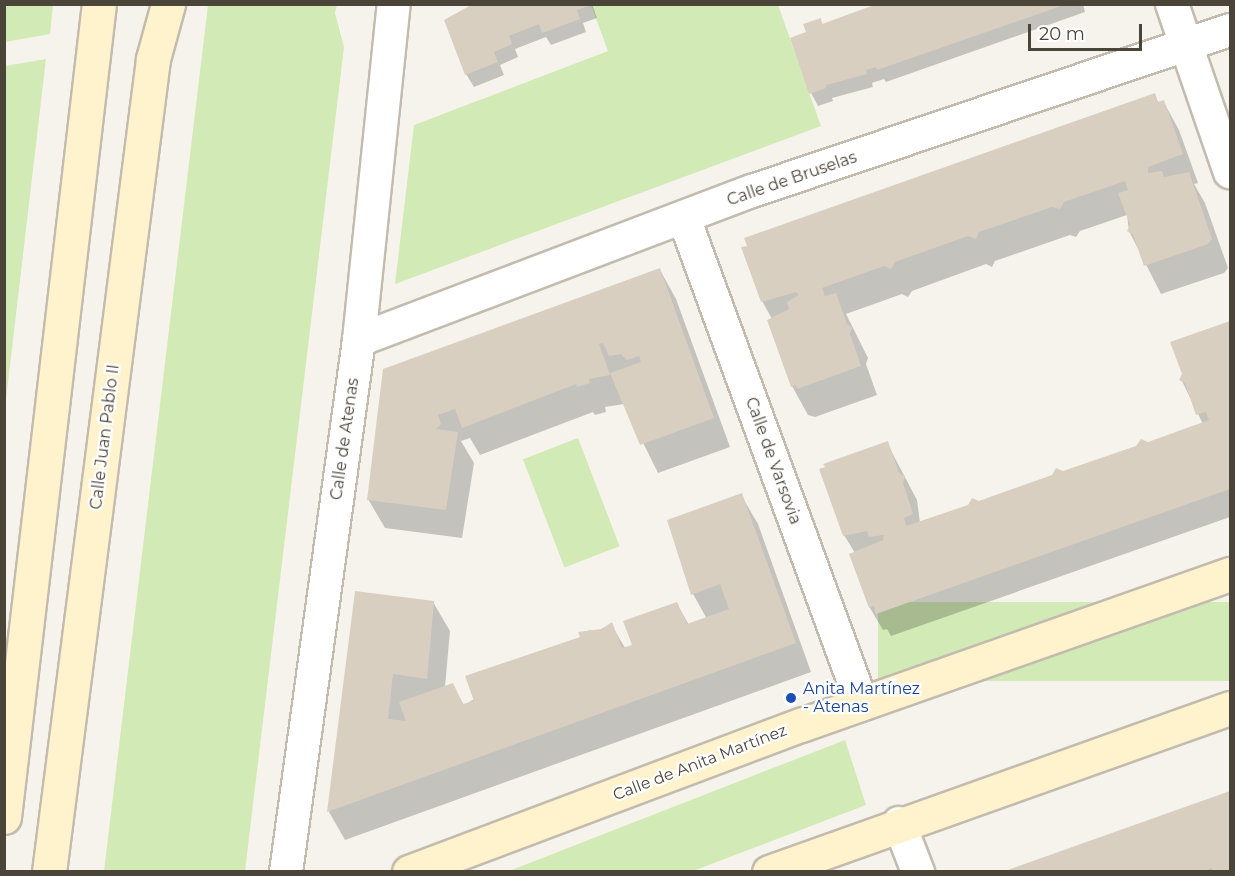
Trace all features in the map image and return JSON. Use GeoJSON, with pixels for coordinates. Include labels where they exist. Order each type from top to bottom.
{"type":"FeatureCollection","features":[{"type":"Feature","properties":{"kind":"main road"},"geometry":{"type":"LineString","coordinates":[[4,817],[99,4]]}},
{"type":"Feature","properties":{"kind":"main road","name":"Calle Juan Pablo II"},"geometry":{"type":"LineString","coordinates":[[49,872],[153,58],[168,4]]}},
{"type":"Feature","properties":{"kind":"main road","name":"Calle de Anita Martínez"},"geometry":{"type":"LineString","coordinates":[[409,872],[862,704],[1230,574]]}},
{"type":"Feature","properties":{"kind":"main road"},"geometry":{"type":"LineString","coordinates":[[769,872],[899,823],[1230,708]]}},
{"type":"Feature","properties":{"kind":"street","name":"Calle de Atenas"},"geometry":{"type":"LineString","coordinates":[[286,872],[359,340],[394,4]]}},
{"type":"Feature","properties":{"kind":"street"},"geometry":{"type":"LineString","coordinates":[[1172,4],[1230,172]]}},
{"type":"Feature","properties":{"kind":"street","name":"Calle de Bruselas"},"geometry":{"type":"LineString","coordinates":[[359,340],[752,191],[1230,30]]}},
{"type":"Feature","properties":{"kind":"street","name":"Calle de Varsovia"},"geometry":{"type":"LineString","coordinates":[[684,218],[862,704]]}},
{"type":"Feature","properties":{"kind":"street"},"geometry":{"type":"LineString","coordinates":[[899,823],[918,872]]}},
{"type":"Feature","properties":{"kind":"green space"},"geometry":{"type":"Polygon","coordinates":[[[5,4],[53,5],[50,34],[5,42],[5,4]]]}},
{"type":"Feature","properties":{"kind":"green space"},"geometry":{"type":"Polygon","coordinates":[[[208,5],[337,5],[335,13],[344,47],[245,871],[104,871],[208,5]]]}},
{"type":"Feature","properties":{"kind":"green space"},"geometry":{"type":"Polygon","coordinates":[[[591,5],[778,5],[821,126],[395,284],[414,125],[608,51],[591,5]]]}},
{"type":"Feature","properties":{"kind":"green space"},"geometry":{"type":"Polygon","coordinates":[[[46,59],[5,408],[5,66],[46,59]]]}},
{"type":"Feature","properties":{"kind":"green space"},"geometry":{"type":"Polygon","coordinates":[[[578,438],[620,546],[564,567],[523,459],[578,438]]]}},
{"type":"Feature","properties":{"kind":"green space"},"geometry":{"type":"Polygon","coordinates":[[[878,602],[1230,602],[1230,681],[878,681],[878,602]]]}},
{"type":"Feature","properties":{"kind":"green space"},"geometry":{"type":"Polygon","coordinates":[[[845,740],[866,805],[693,871],[509,871],[845,740]]]}},
{"type":"Feature","properties":{"kind":"building"},"geometry":{"type":"Polygon","coordinates":[[[473,4],[591,5],[577,10],[580,19],[542,33],[539,24],[509,36],[512,44],[494,52],[498,62],[465,75],[444,20],[473,4]]]}},
{"type":"Feature","properties":{"kind":"building"},"geometry":{"type":"Polygon","coordinates":[[[877,4],[1064,5],[877,70],[876,67],[866,70],[867,74],[826,85],[826,88],[809,94],[790,38],[806,32],[803,24],[821,18],[822,24],[877,4]]]}},
{"type":"Feature","properties":{"kind":"building"},"geometry":{"type":"Polygon","coordinates":[[[1155,93],[1158,102],[1164,100],[1183,154],[1148,167],[1148,173],[1162,171],[1164,177],[1189,172],[1212,239],[1208,244],[1144,266],[1133,235],[1127,231],[1130,225],[1118,193],[1128,190],[1125,181],[1064,202],[1060,209],[1052,207],[979,232],[976,239],[968,236],[895,262],[891,269],[884,266],[822,288],[825,296],[836,293],[847,324],[852,328],[850,334],[861,366],[797,389],[796,385],[791,387],[767,320],[789,309],[787,302],[799,295],[796,292],[761,302],[741,247],[747,246],[744,238],[1155,93]]]}},
{"type":"Feature","properties":{"kind":"building"},"geometry":{"type":"Polygon","coordinates":[[[660,268],[714,418],[640,445],[610,373],[641,362],[639,356],[627,360],[621,354],[609,356],[603,343],[599,344],[610,375],[589,379],[590,383],[577,387],[576,384],[462,428],[455,409],[438,415],[441,424],[436,429],[458,432],[446,510],[367,500],[383,369],[660,268]]]}},
{"type":"Feature","properties":{"kind":"building"},"geometry":{"type":"Polygon","coordinates":[[[1230,321],[1230,489],[876,614],[874,606],[869,608],[849,554],[883,540],[884,535],[869,537],[867,531],[843,536],[819,469],[825,467],[823,464],[888,441],[899,473],[905,476],[903,483],[913,514],[904,518],[906,526],[968,505],[972,498],[979,501],[1052,475],[1056,468],[1063,471],[1136,446],[1141,439],[1148,442],[1209,420],[1206,412],[1196,415],[1185,383],[1179,380],[1182,374],[1170,342],[1230,321]]]}},
{"type":"Feature","properties":{"kind":"building"},"geometry":{"type":"Polygon","coordinates":[[[742,493],[796,643],[327,812],[355,591],[434,601],[427,679],[393,674],[388,719],[406,721],[399,702],[453,683],[463,704],[474,701],[465,676],[580,637],[578,632],[602,629],[612,622],[622,648],[632,645],[623,621],[677,602],[687,624],[729,609],[720,584],[691,595],[667,520],[742,493]]]}},
{"type":"Feature","properties":{"kind":"building"},"geometry":{"type":"Polygon","coordinates":[[[1230,791],[1230,872],[1213,872],[1212,868],[1201,872],[1002,872],[1230,791]]]}},
{"type":"Feature","properties":{"kind":"place","name":"Anita Martínez - Atenas"},"geometry":{"type":"Point","coordinates":[791,698]}}]}
